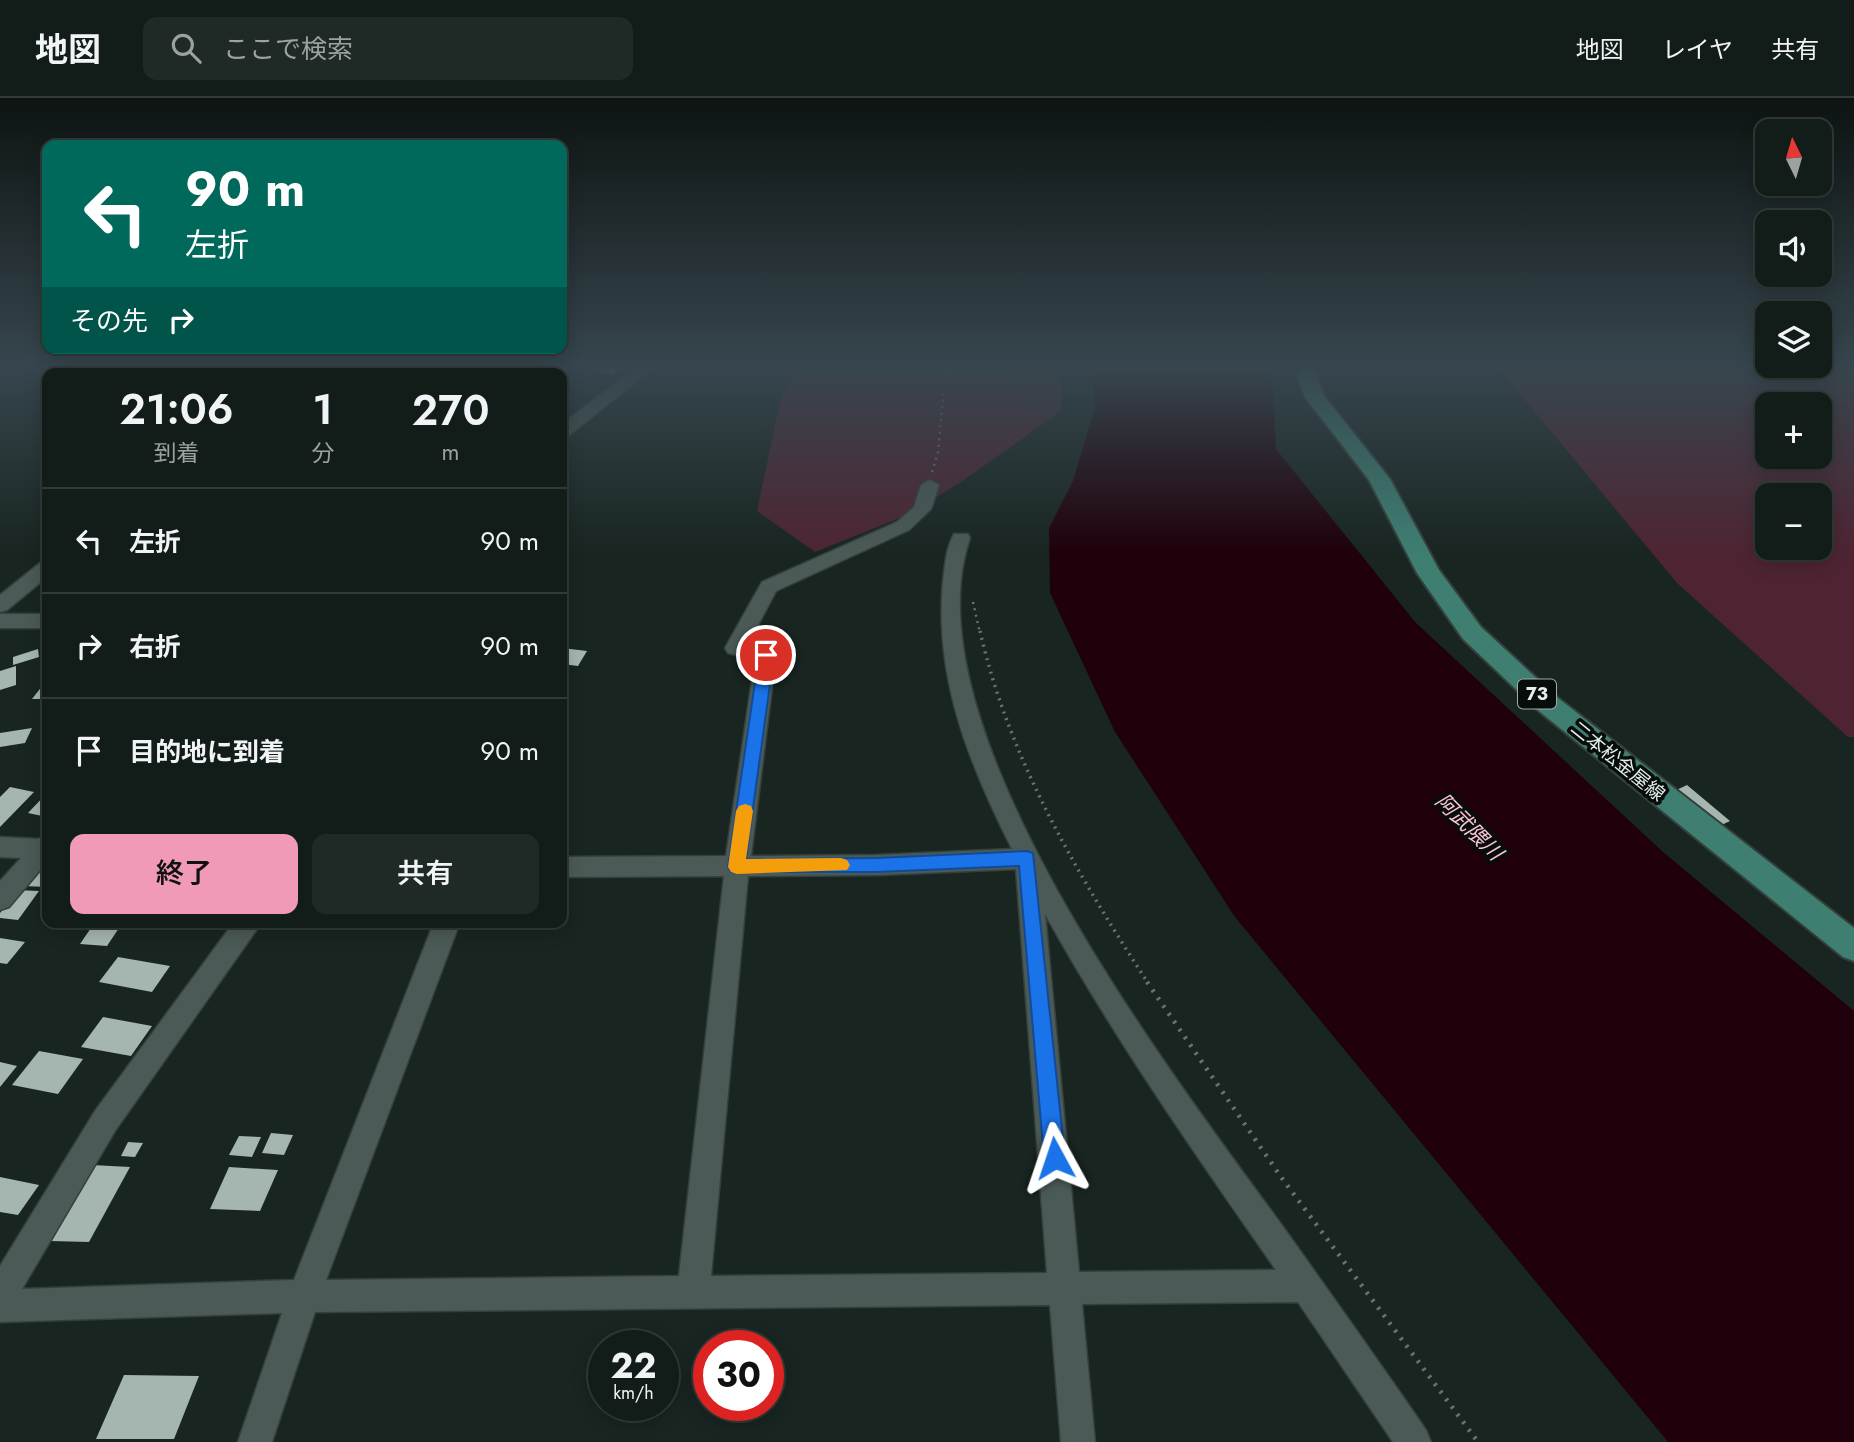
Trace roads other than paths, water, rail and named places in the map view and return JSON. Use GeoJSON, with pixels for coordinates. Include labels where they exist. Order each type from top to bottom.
{"type":"FeatureCollection","features":[{"type":"Feature","properties":{"kind":"main road","name":"二本松金屋線"},"geometry":{"type":"LineString","coordinates":[[1339,428],[1379,479],[1429,573],[1472,633],[1549,705],[1854,947]]}},
{"type":"Feature","properties":{"kind":"street"},"geometry":{"type":"LineString","coordinates":[[694,1290],[737,867],[766,655],[735,648],[769,587],[903,526],[922,509],[930,485]]}},
{"type":"Feature","properties":{"kind":"street"},"geometry":{"type":"LineString","coordinates":[[961,538],[956,549],[949,624],[954,661],[965,712],[1027,858],[1062,925],[1188,1121],[1414,1442]]}},
{"type":"Feature","properties":{"kind":"street"},"geometry":{"type":"LineString","coordinates":[[0,606],[42,571]]}},
{"type":"Feature","properties":{"kind":"street"},"geometry":{"type":"LineString","coordinates":[[0,621],[42,621]]}},
{"type":"Feature","properties":{"kind":"street"},"geometry":{"type":"LineString","coordinates":[[0,847],[42,847]]}},
{"type":"Feature","properties":{"kind":"street"},"geometry":{"type":"LineString","coordinates":[[0,899],[42,852]]}},
{"type":"Feature","properties":{"kind":"street"},"geometry":{"type":"LineString","coordinates":[[567,867],[877,865],[1027,858]]}},
{"type":"Feature","properties":{"kind":"street"},"geometry":{"type":"LineString","coordinates":[[1027,858],[1078,1442]]}},
{"type":"Feature","properties":{"kind":"street"},"geometry":{"type":"LineString","coordinates":[[0,1296],[105,1121],[246,928]]}},
{"type":"Feature","properties":{"kind":"street"},"geometry":{"type":"LineString","coordinates":[[255,1442],[304,1296],[445,928]]}},
{"type":"Feature","properties":{"kind":"street"},"geometry":{"type":"LineString","coordinates":[[0,1306],[304,1296],[694,1290],[1066,1290],[1306,1286]]}},
{"type":"Feature","properties":{"kind":"water","name":"阿武隈川"},"geometry":{"type":"Polygon","coordinates":[[[1089,428],[1275,428],[1276,449],[1415,622],[1663,852],[1854,1011],[1854,1442],[1668,1442],[1235,917],[1115,732],[1050,593],[1049,528],[1073,481],[1089,428]]]}}]}
